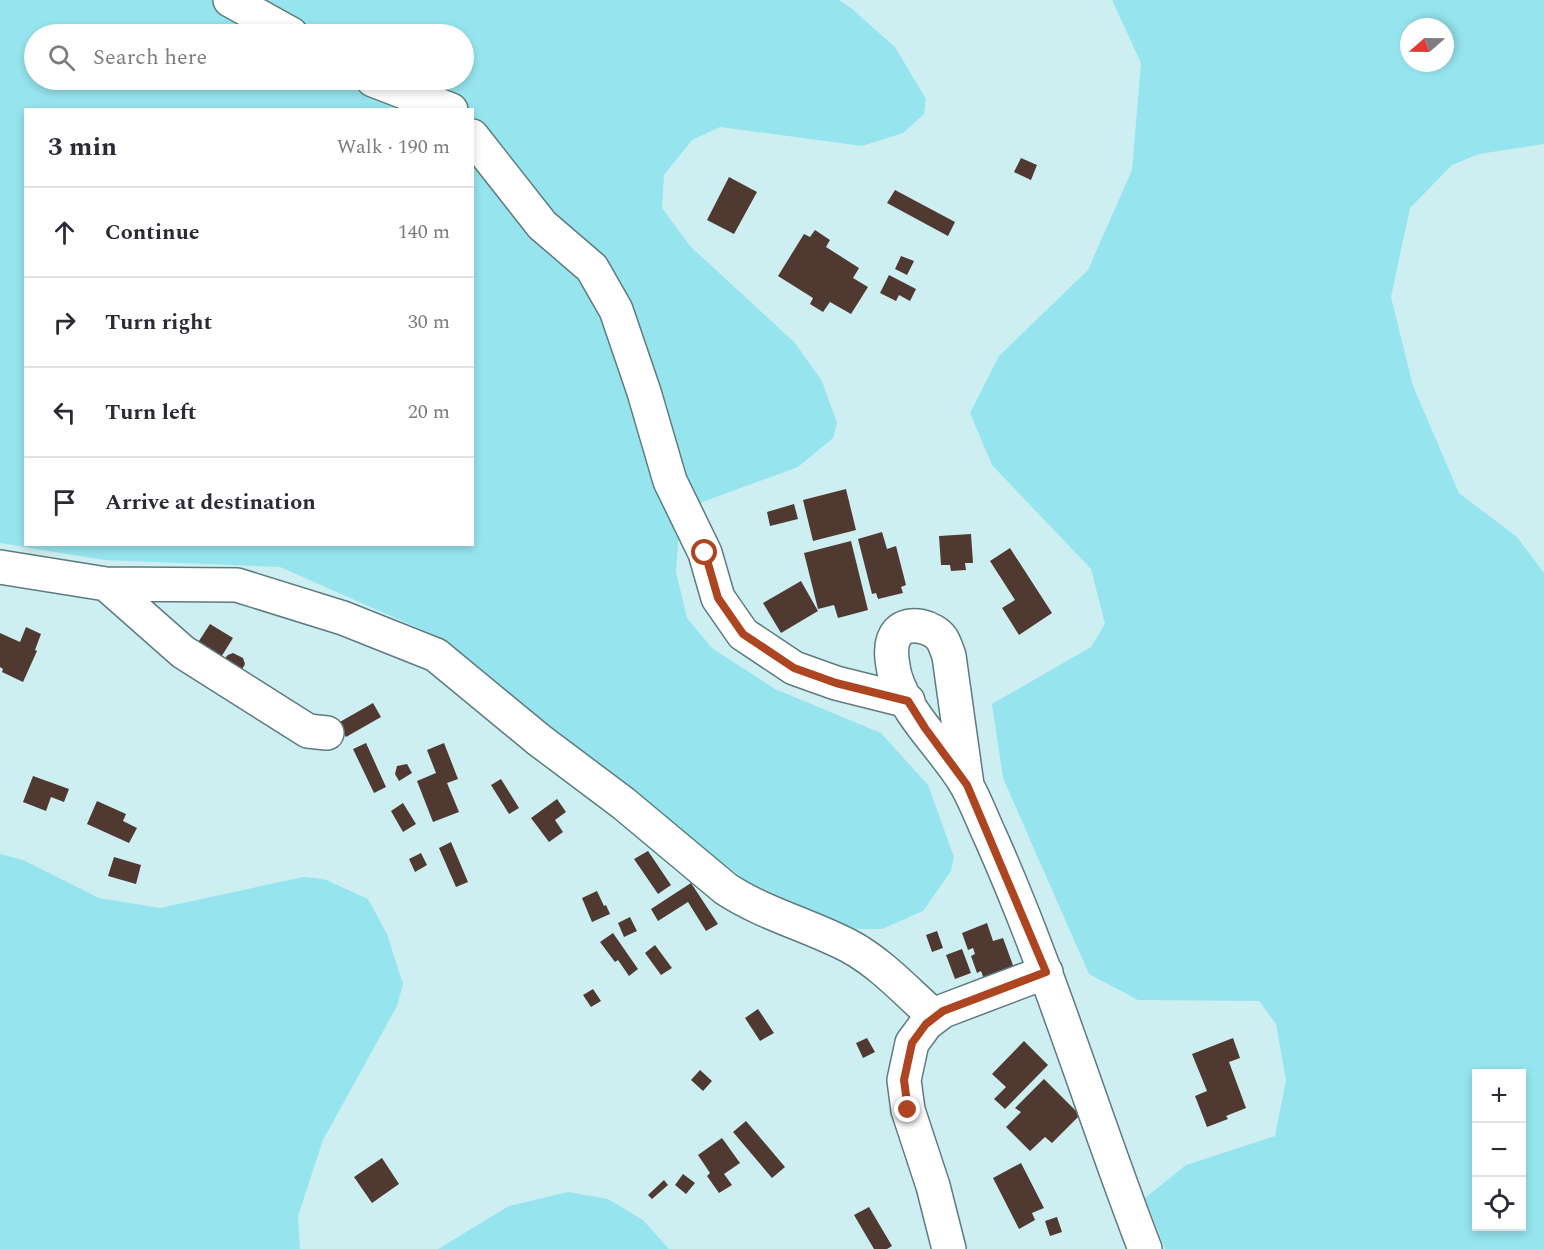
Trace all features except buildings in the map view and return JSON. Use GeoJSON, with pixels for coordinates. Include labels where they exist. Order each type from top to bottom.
{"type":"FeatureCollection","features":[{"type":"Feature","properties":{"kind":"street"},"geometry":{"type":"LineString","coordinates":[[230,0],[273,24]]}},
{"type":"Feature","properties":{"kind":"street"},"geometry":{"type":"LineString","coordinates":[[399,90],[446,108]]}},
{"type":"Feature","properties":{"kind":"street"},"geometry":{"type":"LineString","coordinates":[[474,139],[542,225],[592,268],[616,310],[644,392],[670,481],[705,553],[718,598],[743,634],[794,668],[836,683],[908,701]]}},
{"type":"Feature","properties":{"kind":"street"},"geometry":{"type":"LineString","coordinates":[[0,567],[106,584],[237,585],[343,618],[436,655],[538,740],[623,803],[726,889],[744,900],[851,947],[872,961],[935,1017]]}},
{"type":"Feature","properties":{"kind":"street"},"geometry":{"type":"LineString","coordinates":[[106,584],[183,652],[308,731],[327,733]]}},
{"type":"Feature","properties":{"kind":"street"},"geometry":{"type":"LineString","coordinates":[[967,785],[949,656],[944,641],[938,634],[921,626],[907,627],[898,632],[893,641],[891,656],[896,678],[925,728],[967,785],[1046,972],[1123,1193],[1145,1249]]}},
{"type":"Feature","properties":{"kind":"street"},"geometry":{"type":"LineString","coordinates":[[949,1249],[933,1186],[908,1110],[904,1080],[912,1043],[926,1024],[943,1011],[1046,972]]}},
{"type":"Feature","properties":{"kind":"shaded area"},"geometry":{"type":"Polygon","coordinates":[[[0,0],[839,0],[895,47],[926,99],[924,114],[903,133],[862,146],[720,127],[692,140],[664,175],[662,208],[690,246],[795,343],[822,381],[837,423],[833,438],[798,467],[702,502],[678,542],[676,572],[687,618],[712,648],[775,689],[881,733],[928,785],[954,857],[951,871],[923,911],[882,929],[855,929],[747,882],[436,636],[280,567],[104,560],[0,543],[0,0]]]}},
{"type":"Feature","properties":{"kind":"shaded area"},"geometry":{"type":"Polygon","coordinates":[[[1112,0],[1544,0],[1544,144],[1479,154],[1452,165],[1410,208],[1391,297],[1413,386],[1459,493],[1517,537],[1544,573],[1544,1249],[1165,1249],[1145,1198],[1186,1165],[1275,1136],[1286,1080],[1276,1024],[1259,1001],[1138,1000],[1089,974],[1003,778],[992,704],[1091,647],[1105,624],[1091,569],[992,465],[970,413],[999,356],[1088,270],[1132,170],[1141,63],[1112,0]]]}},
{"type":"Feature","properties":{"kind":"shaded area"},"geometry":{"type":"Polygon","coordinates":[[[0,854],[23,860],[99,898],[160,908],[303,877],[324,879],[368,899],[387,934],[403,984],[397,1006],[323,1140],[298,1216],[300,1249],[0,1249],[0,854]]]}},
{"type":"Feature","properties":{"kind":"shaded area"},"geometry":{"type":"Polygon","coordinates":[[[568,1192],[608,1199],[643,1220],[669,1249],[438,1249],[509,1206],[568,1192]]]}},
{"type":"Feature","properties":{"kind":"route"},"geometry":{"type":"LineString","coordinates":[[705,553],[718,598],[743,634],[794,668],[836,683],[908,701],[967,785],[1046,972],[943,1011],[926,1024],[912,1043],[904,1080],[908,1110]]}}]}
